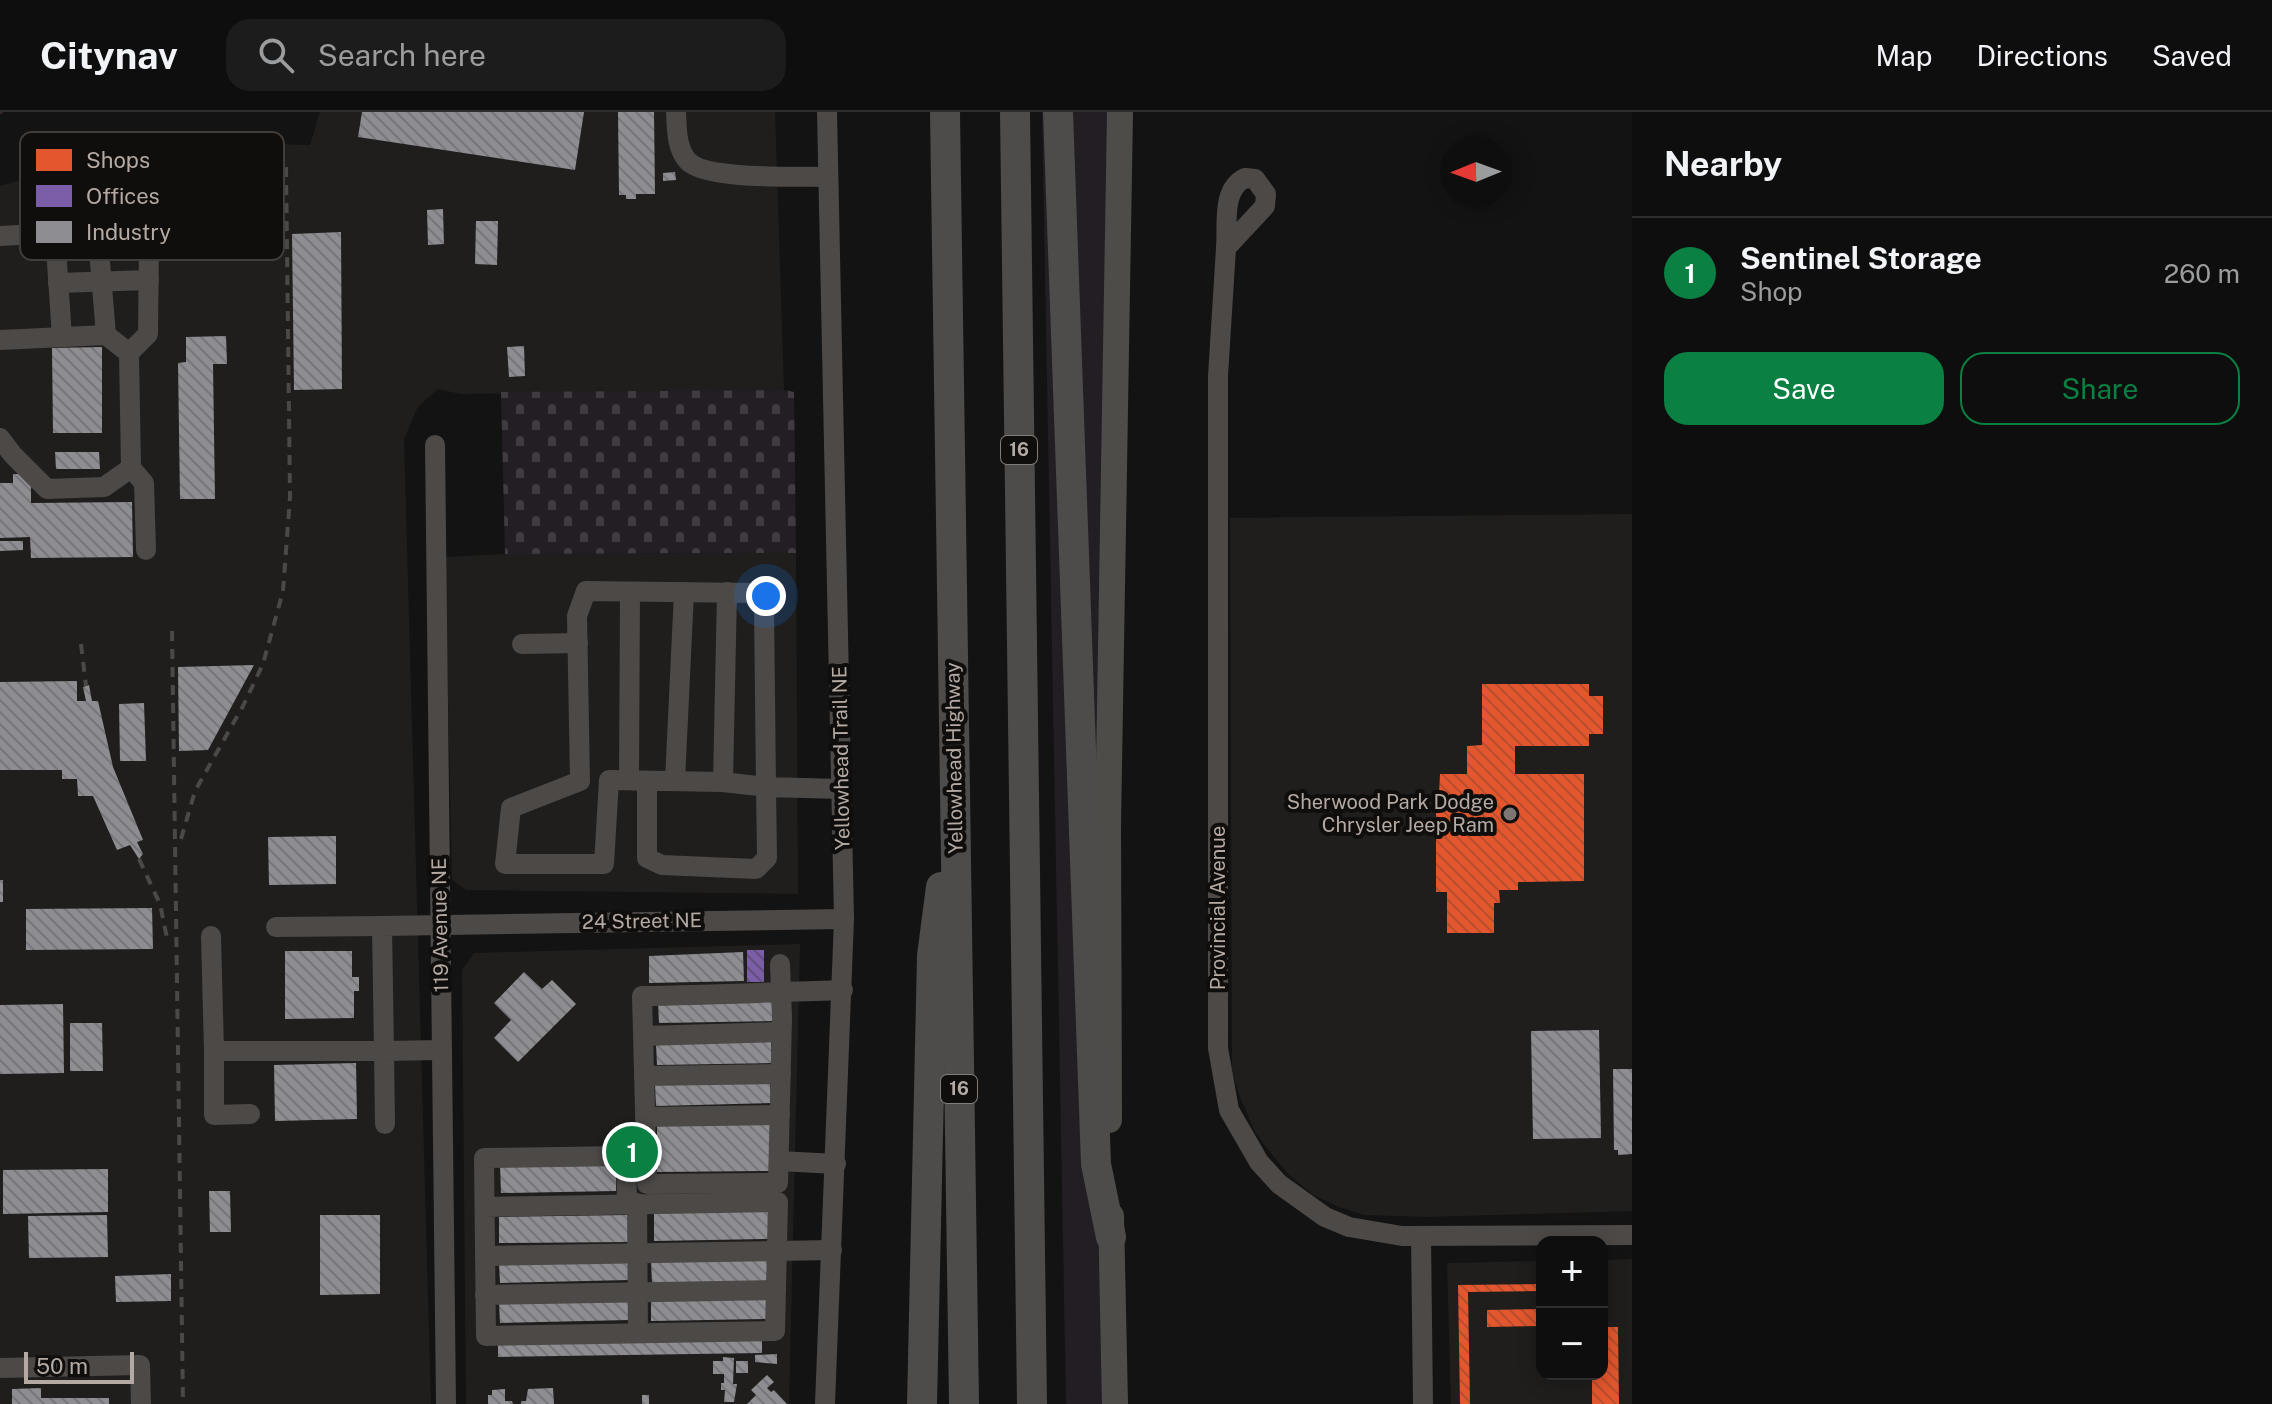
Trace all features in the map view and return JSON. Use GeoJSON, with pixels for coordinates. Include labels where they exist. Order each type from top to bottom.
{"type":"FeatureCollection","features":[{"type":"Feature","properties":{"kind":"highway","name":"Yellowhead Highway"},"geometry":{"type":"LineString","coordinates":[[945,112],[964,1404]]}},
{"type":"Feature","properties":{"kind":"highway","name":"16"},"geometry":{"type":"LineString","coordinates":[[1015,112],[1032,1404]]}},
{"type":"Feature","properties":{"kind":"highway"},"geometry":{"type":"LineString","coordinates":[[1058,112],[1096,1164],[1111,1237]]}},
{"type":"Feature","properties":{"kind":"highway"},"geometry":{"type":"LineString","coordinates":[[922,1404],[932,956],[954,774]]}},
{"type":"Feature","properties":{"kind":"main road"},"geometry":{"type":"LineString","coordinates":[[1115,1404],[1108,825],[1120,112]]}},
{"type":"Feature","properties":{"kind":"street"},"geometry":{"type":"LineString","coordinates":[[676,112],[677,137],[682,150],[687,160],[703,171],[828,177]]}},
{"type":"Feature","properties":{"kind":"street","name":"Yellowhead Trail NE"},"geometry":{"type":"LineString","coordinates":[[825,1404],[844,919],[827,112]]}},
{"type":"Feature","properties":{"kind":"street"},"geometry":{"type":"LineString","coordinates":[[0,236],[20,235]]}},
{"type":"Feature","properties":{"kind":"street","name":"Provincial Avenue"},"geometry":{"type":"LineString","coordinates":[[1226,248],[1218,376],[1218,1048],[1229,1110],[1259,1162],[1279,1184],[1325,1217],[1349,1227],[1402,1236],[1632,1235]]}},
{"type":"Feature","properties":{"kind":"street"},"geometry":{"type":"LineString","coordinates":[[57,260],[62,337]]}},
{"type":"Feature","properties":{"kind":"street"},"geometry":{"type":"LineString","coordinates":[[100,260],[106,335]]}},
{"type":"Feature","properties":{"kind":"street"},"geometry":{"type":"LineString","coordinates":[[146,550],[144,483],[131,468],[129,353],[148,334],[149,260]]}},
{"type":"Feature","properties":{"kind":"street"},"geometry":{"type":"LineString","coordinates":[[58,283],[149,280]]}},
{"type":"Feature","properties":{"kind":"street"},"geometry":{"type":"LineString","coordinates":[[0,340],[106,335],[129,353]]}},
{"type":"Feature","properties":{"kind":"street"},"geometry":{"type":"LineString","coordinates":[[0,438],[47,489],[104,487],[131,468]]}},
{"type":"Feature","properties":{"kind":"street","name":"119 Avenue NE"},"geometry":{"type":"LineString","coordinates":[[435,445],[446,1404]]}},
{"type":"Feature","properties":{"kind":"street"},"geometry":{"type":"LineString","coordinates":[[580,781],[577,616],[586,591],[754,593],[764,605],[767,858],[756,869],[662,865],[647,858],[628,780],[630,592]]}},
{"type":"Feature","properties":{"kind":"street"},"geometry":{"type":"LineString","coordinates":[[675,781],[684,592]]}},
{"type":"Feature","properties":{"kind":"street"},"geometry":{"type":"LineString","coordinates":[[723,782],[727,592]]}},
{"type":"Feature","properties":{"kind":"street"},"geometry":{"type":"LineString","coordinates":[[522,644],[578,643]]}},
{"type":"Feature","properties":{"kind":"street"},"geometry":{"type":"LineString","coordinates":[[628,780],[604,864],[505,864],[511,808],[580,781],[628,780],[723,782],[766,787],[841,789]]}},
{"type":"Feature","properties":{"kind":"street","name":"24 Street NE"},"geometry":{"type":"LineString","coordinates":[[276,927],[844,919]]}},
{"type":"Feature","properties":{"kind":"street"},"geometry":{"type":"LineString","coordinates":[[382,926],[385,1124]]}},
{"type":"Feature","properties":{"kind":"street"},"geometry":{"type":"LineString","coordinates":[[211,936],[214,1115],[250,1114]]}},
{"type":"Feature","properties":{"kind":"street"},"geometry":{"type":"LineString","coordinates":[[638,1333],[637,1252],[626,1156],[484,1158],[486,1336],[775,1331],[781,1074],[780,964]]}},
{"type":"Feature","properties":{"kind":"street"},"geometry":{"type":"LineString","coordinates":[[778,1192],[647,1184],[642,996],[843,990]]}},
{"type":"Feature","properties":{"kind":"street"},"geometry":{"type":"LineString","coordinates":[[643,1036],[781,1032]]}},
{"type":"Feature","properties":{"kind":"street"},"geometry":{"type":"LineString","coordinates":[[214,1051],[442,1050]]}},
{"type":"Feature","properties":{"kind":"street"},"geometry":{"type":"LineString","coordinates":[[644,1076],[781,1074]]}},
{"type":"Feature","properties":{"kind":"street"},"geometry":{"type":"LineString","coordinates":[[645,1117],[780,1115]]}},
{"type":"Feature","properties":{"kind":"street"},"geometry":{"type":"LineString","coordinates":[[779,1161],[836,1164]]}},
{"type":"Feature","properties":{"kind":"street"},"geometry":{"type":"LineString","coordinates":[[485,1207],[632,1203],[778,1192]]}},
{"type":"Feature","properties":{"kind":"street"},"geometry":{"type":"LineString","coordinates":[[1421,1236],[1423,1404]]}},
{"type":"Feature","properties":{"kind":"street"},"geometry":{"type":"LineString","coordinates":[[485,1256],[832,1250]]}},
{"type":"Feature","properties":{"kind":"street"},"geometry":{"type":"LineString","coordinates":[[485,1295],[776,1290]]}},
{"type":"Feature","properties":{"kind":"street"},"geometry":{"type":"LineString","coordinates":[[0,1368],[140,1365],[141,1404]]}},
{"type":"Feature","properties":{"kind":"shaded area"},"geometry":{"type":"Polygon","coordinates":[[[320,112],[775,112],[784,390],[460,394],[438,389],[418,407],[404,439],[431,1404],[0,1404],[0,186],[20,180],[20,260],[284,260],[284,144],[310,145],[320,112]]]}},
{"type":"Feature","properties":{"kind":"shaded area"},"geometry":{"type":"Polygon","coordinates":[[[1632,514],[1632,1211],[1427,1217],[1364,1215],[1339,1207],[1313,1195],[1288,1174],[1266,1147],[1254,1130],[1232,1070],[1230,518],[1632,514]]]}},
{"type":"Feature","properties":{"kind":"shaded area"},"geometry":{"type":"Polygon","coordinates":[[[796,553],[798,894],[466,890],[452,880],[445,557],[796,553]]]}},
{"type":"Feature","properties":{"kind":"shaded area"},"geometry":{"type":"Polygon","coordinates":[[[800,944],[789,1404],[466,1404],[462,970],[474,953],[800,944]]]}},
{"type":"Feature","properties":{"kind":"shaded area"},"geometry":{"type":"Polygon","coordinates":[[[1632,1259],[1632,1404],[1451,1404],[1447,1263],[1536,1261],[1536,1380],[1608,1380],[1608,1260],[1632,1259]]]}},
{"type":"Feature","properties":{"kind":"green space"},"geometry":{"type":"Polygon","coordinates":[[[1042,112],[1048,112],[1105,1404],[1066,1404],[1042,112]]]}},
{"type":"Feature","properties":{"kind":"green space"},"geometry":{"type":"Polygon","coordinates":[[[1072,112],[1110,112],[1097,829],[1072,112]]]}},
{"type":"Feature","properties":{"kind":"green space"},"geometry":{"type":"Polygon","coordinates":[[[501,392],[794,392],[796,553],[505,554],[501,392]]]}},
{"type":"Feature","properties":{"kind":"building: Shops","name":"Sherwood Park Dodge Chrysler Jeep Ram"},"geometry":{"type":"Polygon","coordinates":[[[1482,684],[1589,684],[1589,696],[1603,696],[1603,734],[1589,734],[1589,746],[1515,746],[1515,774],[1584,774],[1584,881],[1518,882],[1518,890],[1499,890],[1500,903],[1494,903],[1494,933],[1447,933],[1447,892],[1436,892],[1436,794],[1439,794],[1440,774],[1467,774],[1467,746],[1482,745],[1482,684]]]}},
{"type":"Feature","properties":{"kind":"building: Shops"},"geometry":{"type":"Polygon","coordinates":[[[1536,1284],[1536,1291],[1468,1292],[1470,1404],[1460,1404],[1458,1285],[1536,1284]]]}},
{"type":"Feature","properties":{"kind":"building: Shops"},"geometry":{"type":"Polygon","coordinates":[[[1536,1309],[1536,1326],[1487,1327],[1487,1310],[1536,1309]]]}},
{"type":"Feature","properties":{"kind":"building: Shops"},"geometry":{"type":"Polygon","coordinates":[[[1608,1327],[1618,1327],[1619,1404],[1592,1404],[1592,1380],[1608,1380],[1608,1327]]]}},
{"type":"Feature","properties":{"kind":"building: Offices"},"geometry":{"type":"Polygon","coordinates":[[[747,950],[764,950],[764,982],[747,982],[747,950]]]}},
{"type":"Feature","properties":{"kind":"building: Industry"},"geometry":{"type":"Polygon","coordinates":[[[362,112],[584,112],[575,170],[358,137],[362,112]]]}},
{"type":"Feature","properties":{"kind":"building: Industry"},"geometry":{"type":"Polygon","coordinates":[[[618,112],[654,112],[655,194],[636,194],[636,199],[619,195],[618,112]]]}},
{"type":"Feature","properties":{"kind":"building: Industry"},"geometry":{"type":"Polygon","coordinates":[[[675,172],[676,180],[663,181],[663,173],[675,172]]]}},
{"type":"Feature","properties":{"kind":"building: Industry"},"geometry":{"type":"Polygon","coordinates":[[[443,209],[444,244],[428,245],[427,210],[443,209]]]}},
{"type":"Feature","properties":{"kind":"building: Industry"},"geometry":{"type":"Polygon","coordinates":[[[476,221],[498,221],[497,265],[475,264],[476,221]]]}},
{"type":"Feature","properties":{"kind":"building: Industry"},"geometry":{"type":"Polygon","coordinates":[[[341,232],[342,389],[294,390],[292,234],[341,232]]]}},
{"type":"Feature","properties":{"kind":"building: Industry"},"geometry":{"type":"Polygon","coordinates":[[[226,336],[227,364],[213,364],[215,499],[180,499],[178,363],[186,362],[186,337],[226,336]]]}},
{"type":"Feature","properties":{"kind":"building: Industry"},"geometry":{"type":"Polygon","coordinates":[[[524,346],[525,376],[509,377],[507,347],[524,346]]]}},
{"type":"Feature","properties":{"kind":"building: Industry"},"geometry":{"type":"Polygon","coordinates":[[[102,347],[102,433],[53,433],[52,348],[102,347]]]}},
{"type":"Feature","properties":{"kind":"building: Industry"},"geometry":{"type":"Polygon","coordinates":[[[55,452],[99,452],[100,469],[56,469],[55,452]]]}},
{"type":"Feature","properties":{"kind":"building: Industry"},"geometry":{"type":"Polygon","coordinates":[[[13,474],[31,474],[31,503],[132,502],[133,557],[31,558],[30,537],[0,538],[0,483],[13,483],[13,474]]]}},
{"type":"Feature","properties":{"kind":"building: Industry"},"geometry":{"type":"Polygon","coordinates":[[[0,541],[23,541],[23,550],[0,551],[0,541]]]}},
{"type":"Feature","properties":{"kind":"building: Industry"},"geometry":{"type":"Polygon","coordinates":[[[254,665],[208,750],[179,751],[178,667],[254,665]]]}},
{"type":"Feature","properties":{"kind":"building: Industry"},"geometry":{"type":"Polygon","coordinates":[[[77,681],[77,701],[86,701],[83,687],[89,685],[92,701],[98,701],[113,767],[143,840],[137,842],[143,854],[139,859],[130,845],[117,850],[93,796],[78,796],[77,779],[62,779],[62,770],[0,770],[0,682],[77,681]]]}},
{"type":"Feature","properties":{"kind":"building: Industry"},"geometry":{"type":"Polygon","coordinates":[[[144,703],[146,761],[120,761],[119,704],[144,703]]]}},
{"type":"Feature","properties":{"kind":"building: Industry"},"geometry":{"type":"Polygon","coordinates":[[[336,836],[336,884],[269,885],[268,837],[336,836]]]}},
{"type":"Feature","properties":{"kind":"building: Industry"},"geometry":{"type":"Polygon","coordinates":[[[0,880],[3,880],[3,902],[0,902],[0,880]]]}},
{"type":"Feature","properties":{"kind":"building: Industry"},"geometry":{"type":"Polygon","coordinates":[[[152,908],[153,949],[26,950],[26,909],[152,908]]]}},
{"type":"Feature","properties":{"kind":"building: Industry"},"geometry":{"type":"Polygon","coordinates":[[[285,951],[352,951],[352,977],[359,977],[359,991],[354,991],[354,1018],[285,1019],[285,951]]]}},
{"type":"Feature","properties":{"kind":"building: Industry"},"geometry":{"type":"Polygon","coordinates":[[[743,952],[744,981],[649,983],[649,956],[743,952]]]}},
{"type":"Feature","properties":{"kind":"building: Industry"},"geometry":{"type":"Polygon","coordinates":[[[524,972],[542,989],[552,980],[576,1004],[518,1062],[494,1038],[511,1020],[494,1003],[524,972]]]}},
{"type":"Feature","properties":{"kind":"building: Industry"},"geometry":{"type":"Polygon","coordinates":[[[773,1000],[774,1021],[659,1023],[658,1002],[773,1000]]]}},
{"type":"Feature","properties":{"kind":"building: Industry"},"geometry":{"type":"Polygon","coordinates":[[[63,1004],[64,1073],[0,1074],[0,1005],[63,1004]]]}},
{"type":"Feature","properties":{"kind":"building: Industry"},"geometry":{"type":"Polygon","coordinates":[[[70,1023],[102,1023],[103,1071],[70,1071],[70,1023]]]}},
{"type":"Feature","properties":{"kind":"building: Industry"},"geometry":{"type":"Polygon","coordinates":[[[1599,1030],[1601,1138],[1533,1139],[1531,1031],[1599,1030]]]}},
{"type":"Feature","properties":{"kind":"building: Industry"},"geometry":{"type":"Polygon","coordinates":[[[771,1042],[772,1063],[657,1065],[656,1044],[771,1042]]]}},
{"type":"Feature","properties":{"kind":"building: Industry"},"geometry":{"type":"Polygon","coordinates":[[[356,1063],[357,1119],[275,1121],[274,1065],[356,1063]]]}},
{"type":"Feature","properties":{"kind":"building: Industry"},"geometry":{"type":"Polygon","coordinates":[[[1613,1069],[1632,1069],[1632,1154],[1618,1155],[1618,1150],[1614,1150],[1613,1069]]]}},
{"type":"Feature","properties":{"kind":"building: Industry"},"geometry":{"type":"Polygon","coordinates":[[[770,1083],[771,1103],[656,1106],[655,1085],[770,1083]]]}},
{"type":"Feature","properties":{"kind":"building: Industry"},"geometry":{"type":"Polygon","coordinates":[[[770,1124],[770,1171],[657,1172],[657,1125],[770,1124]]]}},
{"type":"Feature","properties":{"kind":"building: Industry"},"geometry":{"type":"Polygon","coordinates":[[[616,1164],[616,1191],[501,1193],[500,1165],[616,1164]]]}},
{"type":"Feature","properties":{"kind":"building: Industry"},"geometry":{"type":"Polygon","coordinates":[[[108,1169],[108,1212],[3,1214],[3,1170],[108,1169]]]}},
{"type":"Feature","properties":{"kind":"building: Industry"},"geometry":{"type":"Polygon","coordinates":[[[209,1191],[230,1191],[231,1232],[210,1232],[209,1191]]]}},
{"type":"Feature","properties":{"kind":"building: Industry"},"geometry":{"type":"Polygon","coordinates":[[[769,1211],[769,1239],[654,1241],[654,1213],[769,1211]]]}},
{"type":"Feature","properties":{"kind":"building: Industry"},"geometry":{"type":"Polygon","coordinates":[[[107,1215],[108,1257],[29,1258],[28,1216],[107,1215]]]}},
{"type":"Feature","properties":{"kind":"building: Industry"},"geometry":{"type":"Polygon","coordinates":[[[320,1215],[380,1215],[380,1294],[320,1295],[320,1215]]]}},
{"type":"Feature","properties":{"kind":"building: Industry"},"geometry":{"type":"Polygon","coordinates":[[[628,1215],[629,1242],[499,1243],[499,1217],[628,1215]]]}},
{"type":"Feature","properties":{"kind":"building: Industry"},"geometry":{"type":"Polygon","coordinates":[[[628,1259],[629,1280],[500,1283],[499,1263],[628,1259]]]}},
{"type":"Feature","properties":{"kind":"building: Industry"},"geometry":{"type":"Polygon","coordinates":[[[768,1260],[768,1281],[652,1283],[651,1261],[768,1260]]]}},
{"type":"Feature","properties":{"kind":"building: Industry"},"geometry":{"type":"Polygon","coordinates":[[[171,1274],[171,1301],[116,1302],[115,1276],[171,1274]]]}},
{"type":"Feature","properties":{"kind":"building: Industry"},"geometry":{"type":"Polygon","coordinates":[[[766,1298],[766,1319],[651,1321],[651,1299],[766,1298]]]}},
{"type":"Feature","properties":{"kind":"building: Industry"},"geometry":{"type":"Polygon","coordinates":[[[629,1299],[629,1320],[500,1323],[499,1302],[629,1299]]]}},
{"type":"Feature","properties":{"kind":"building: Industry"},"geometry":{"type":"Polygon","coordinates":[[[762,1339],[762,1353],[498,1357],[498,1344],[762,1339]]]}},
{"type":"Feature","properties":{"kind":"building: Industry"},"geometry":{"type":"Polygon","coordinates":[[[777,1354],[777,1364],[755,1362],[755,1355],[777,1354]]]}},
{"type":"Feature","properties":{"kind":"building: Industry"},"geometry":{"type":"Polygon","coordinates":[[[723,1357],[734,1358],[733,1384],[737,1384],[734,1402],[724,1402],[725,1390],[721,1390],[721,1383],[724,1383],[724,1374],[713,1374],[713,1361],[723,1361],[723,1357]]]}},
{"type":"Feature","properties":{"kind":"building: Industry"},"geometry":{"type":"Polygon","coordinates":[[[736,1361],[748,1361],[748,1373],[736,1373],[736,1361]]]}},
{"type":"Feature","properties":{"kind":"building: Industry"},"geometry":{"type":"Polygon","coordinates":[[[767,1375],[774,1382],[767,1388],[771,1392],[774,1390],[787,1404],[747,1404],[756,1395],[751,1390],[767,1375]]]}},
{"type":"Feature","properties":{"kind":"building: Industry"},"geometry":{"type":"Polygon","coordinates":[[[41,1388],[41,1398],[109,1398],[109,1404],[12,1404],[12,1389],[41,1388]]]}},
{"type":"Feature","properties":{"kind":"building: Industry"},"geometry":{"type":"Polygon","coordinates":[[[553,1388],[554,1404],[521,1404],[521,1401],[526,1401],[528,1389],[553,1388]]]}},
{"type":"Feature","properties":{"kind":"building: Industry"},"geometry":{"type":"Polygon","coordinates":[[[505,1389],[505,1401],[512,1401],[513,1404],[488,1404],[488,1395],[492,1395],[492,1390],[505,1389]]]}},
{"type":"Feature","properties":{"kind":"building: Industry"},"geometry":{"type":"Polygon","coordinates":[[[642,1395],[649,1395],[649,1404],[642,1404],[642,1395]]]}},
{"type":"Feature","properties":{"kind":"railway"},"geometry":{"type":"LineString","coordinates":[[181,839],[195,791],[263,664],[283,591],[290,497],[286,166]]}},
{"type":"Feature","properties":{"kind":"railway"},"geometry":{"type":"LineString","coordinates":[[172,631],[183,1404]]}},
{"type":"Feature","properties":{"kind":"railway"},"geometry":{"type":"LineString","coordinates":[[81,644],[86,686]]}},
{"type":"Feature","properties":{"kind":"railway"},"geometry":{"type":"LineString","coordinates":[[139,859],[160,904],[167,938]]}},
{"type":"Feature","properties":{"kind":"place","name":"Sherwood Park Dodge Chrysler Jeep Ram"},"geometry":{"type":"Point","coordinates":[1510,814]}},
{"type":"Feature","properties":{"kind":"place","name":"Sentinel Storage"},"geometry":{"type":"Point","coordinates":[632,1152]}}]}
